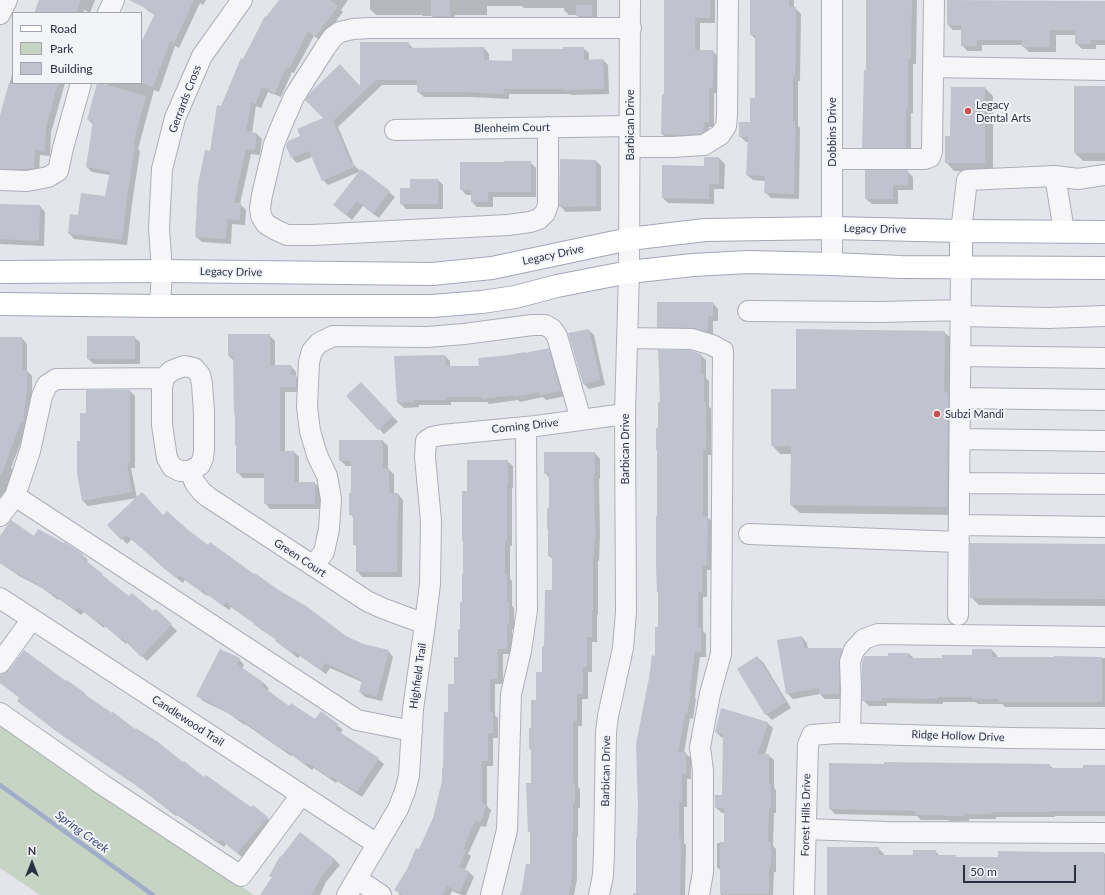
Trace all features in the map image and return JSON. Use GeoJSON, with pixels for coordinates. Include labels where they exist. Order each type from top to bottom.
{"type":"FeatureCollection","features":[{"type":"Feature","properties":{"kind":"main road","name":"Legacy Drive"},"geometry":{"type":"LineString","coordinates":[[0,272],[162,271],[432,274],[492,268],[629,239],[705,230],[832,228],[1105,232]]}},
{"type":"Feature","properties":{"kind":"main road"},"geometry":{"type":"LineString","coordinates":[[961,231],[961,267]]}},
{"type":"Feature","properties":{"kind":"main road"},"geometry":{"type":"LineString","coordinates":[[1064,267],[1076,256],[1105,253]]}},
{"type":"Feature","properties":{"kind":"main road"},"geometry":{"type":"LineString","coordinates":[[0,304],[160,306],[432,306],[482,302],[515,297],[558,286],[629,272],[693,265],[748,262],[901,267],[1105,268]]}},
{"type":"Feature","properties":{"kind":"street"},"geometry":{"type":"LineString","coordinates":[[0,14],[7,0]]}},
{"type":"Feature","properties":{"kind":"street"},"geometry":{"type":"LineString","coordinates":[[108,12],[114,0]]}},
{"type":"Feature","properties":{"kind":"street","name":"Gerrards Cross"},"geometry":{"type":"LineString","coordinates":[[160,306],[162,271],[159,228],[162,169],[175,118],[202,56],[242,0]]}},
{"type":"Feature","properties":{"kind":"street","name":"Barbican Drive"},"geometry":{"type":"LineString","coordinates":[[599,895],[604,852],[606,732],[608,716],[623,648],[626,612],[625,414],[629,272],[630,0]]}},
{"type":"Feature","properties":{"kind":"street"},"geometry":{"type":"LineString","coordinates":[[630,147],[704,145],[720,135],[726,126],[727,116],[728,0]]}},
{"type":"Feature","properties":{"kind":"street","name":"Dobbins Drive"},"geometry":{"type":"LineString","coordinates":[[832,0],[832,264]]}},
{"type":"Feature","properties":{"kind":"street"},"geometry":{"type":"LineString","coordinates":[[832,159],[925,159],[930,157],[932,151],[934,0]]}},
{"type":"Feature","properties":{"kind":"street"},"geometry":{"type":"LineString","coordinates":[[548,127],[548,205],[545,213],[539,219],[530,222],[508,225],[328,235],[287,235],[266,224],[261,216],[260,208],[274,144],[283,122],[294,97],[321,54],[333,37],[340,32],[353,29],[370,28],[631,28]]}},
{"type":"Feature","properties":{"kind":"street"},"geometry":{"type":"LineString","coordinates":[[933,67],[1105,70]]}},
{"type":"Feature","properties":{"kind":"street"},"geometry":{"type":"LineString","coordinates":[[0,180],[27,181],[48,177],[58,171],[81,84]]}},
{"type":"Feature","properties":{"kind":"street","name":"Blenheim Court"},"geometry":{"type":"LineString","coordinates":[[395,130],[629,126]]}},
{"type":"Feature","properties":{"kind":"street"},"geometry":{"type":"LineString","coordinates":[[961,231],[967,180],[1055,176],[1078,179],[1105,175]]}},
{"type":"Feature","properties":{"kind":"street"},"geometry":{"type":"LineString","coordinates":[[1055,176],[1064,231]]}},
{"type":"Feature","properties":{"kind":"street"},"geometry":{"type":"LineString","coordinates":[[958,615],[961,267]]}},
{"type":"Feature","properties":{"kind":"street"},"geometry":{"type":"LineString","coordinates":[[748,311],[961,313],[1048,318],[1105,316]]}},
{"type":"Feature","properties":{"kind":"street"},"geometry":{"type":"LineString","coordinates":[[313,566],[324,552],[329,529],[331,499],[328,476],[317,454],[310,431],[307,407],[309,362],[312,351],[319,343],[333,336],[427,337],[464,334],[532,325],[545,325],[552,329],[557,336],[581,420]]}},
{"type":"Feature","properties":{"kind":"street"},"geometry":{"type":"LineString","coordinates":[[627,338],[692,339],[712,345],[723,351],[721,654],[710,694],[700,747],[703,771],[703,872],[699,895]]}},
{"type":"Feature","properties":{"kind":"street"},"geometry":{"type":"LineString","coordinates":[[960,356],[1105,358]]}},
{"type":"Feature","properties":{"kind":"street"},"geometry":{"type":"LineString","coordinates":[[184,366],[194,368],[200,375],[204,412],[204,450],[200,465],[190,471],[180,471],[172,467],[167,458],[162,425],[162,387],[164,378],[171,371],[184,366]]}},
{"type":"Feature","properties":{"kind":"street"},"geometry":{"type":"LineString","coordinates":[[0,516],[15,496],[30,451],[42,396],[47,385],[56,379],[164,378]]}},
{"type":"Feature","properties":{"kind":"street"},"geometry":{"type":"LineString","coordinates":[[960,398],[1105,400]]}},
{"type":"Feature","properties":{"kind":"street","name":"Corning Drive"},"geometry":{"type":"LineString","coordinates":[[426,441],[432,437],[442,434],[526,427],[625,414]]}},
{"type":"Feature","properties":{"kind":"street"},"geometry":{"type":"LineString","coordinates":[[491,895],[507,830],[511,694],[522,651],[527,610],[526,427]]}},
{"type":"Feature","properties":{"kind":"street"},"geometry":{"type":"LineString","coordinates":[[960,439],[1105,441]]}},
{"type":"Feature","properties":{"kind":"street","name":"Highfield Trail"},"geometry":{"type":"LineString","coordinates":[[352,887],[398,809],[405,791],[408,776],[413,709],[430,584],[431,521],[425,457],[426,441]]}},
{"type":"Feature","properties":{"kind":"street","name":"Green Court"},"geometry":{"type":"LineString","coordinates":[[190,471],[195,482],[202,492],[208,497],[313,566],[367,601],[425,624]]}},
{"type":"Feature","properties":{"kind":"street"},"geometry":{"type":"LineString","coordinates":[[959,483],[1105,484]]}},
{"type":"Feature","properties":{"kind":"street"},"geometry":{"type":"LineString","coordinates":[[15,496],[357,720],[412,731]]}},
{"type":"Feature","properties":{"kind":"street"},"geometry":{"type":"LineString","coordinates":[[748,534],[959,533],[1105,527]]}},
{"type":"Feature","properties":{"kind":"street","name":"Candlewood Trail"},"geometry":{"type":"LineString","coordinates":[[0,598],[377,844]]}},
{"type":"Feature","properties":{"kind":"street"},"geometry":{"type":"LineString","coordinates":[[0,663],[32,619]]}},
{"type":"Feature","properties":{"kind":"street"},"geometry":{"type":"LineString","coordinates":[[850,733],[850,662],[854,650],[864,639],[878,634],[1105,636]]}},
{"type":"Feature","properties":{"kind":"street"},"geometry":{"type":"LineString","coordinates":[[0,713],[103,785],[241,876],[301,795]]}},
{"type":"Feature","properties":{"kind":"street","name":"Ridge Hollow Drive"},"geometry":{"type":"LineString","coordinates":[[812,735],[850,733],[1009,738],[1105,739]]}},
{"type":"Feature","properties":{"kind":"street","name":"Forest Hills Drive"},"geometry":{"type":"LineString","coordinates":[[804,895],[808,745],[812,735]]}},
{"type":"Feature","properties":{"kind":"street"},"geometry":{"type":"LineString","coordinates":[[806,829],[886,832],[1105,833]]}},
{"type":"Feature","properties":{"kind":"street"},"geometry":{"type":"LineString","coordinates":[[352,887],[381,895]]}},
{"type":"Feature","properties":{"kind":"green space"},"geometry":{"type":"Polygon","coordinates":[[[0,721],[254,895],[40,895],[0,868],[0,721]]]}},
{"type":"Feature","properties":{"kind":"building"},"geometry":{"type":"Polygon","coordinates":[[[39,0],[81,0],[76,12],[34,12],[39,0]]]}},
{"type":"Feature","properties":{"kind":"building"},"geometry":{"type":"Polygon","coordinates":[[[129,0],[194,0],[174,43],[170,41],[153,87],[142,83],[142,41],[155,13],[129,0]]]}},
{"type":"Feature","properties":{"kind":"building"},"geometry":{"type":"Polygon","coordinates":[[[279,0],[330,0],[338,6],[315,37],[308,31],[289,69],[286,67],[275,93],[262,87],[255,104],[251,102],[246,131],[257,133],[255,150],[246,149],[234,203],[241,203],[240,220],[227,219],[226,239],[195,237],[198,184],[205,150],[210,151],[217,105],[221,106],[241,58],[243,59],[265,16],[266,17],[279,0]]]}},
{"type":"Feature","properties":{"kind":"building"},"geometry":{"type":"Polygon","coordinates":[[[431,0],[450,0],[450,16],[431,16],[431,0]]]}},
{"type":"Feature","properties":{"kind":"building"},"geometry":{"type":"Polygon","coordinates":[[[664,0],[710,0],[710,18],[695,18],[695,50],[713,50],[713,88],[709,88],[709,122],[704,122],[703,132],[700,134],[661,134],[662,94],[664,94],[664,0]]]}},
{"type":"Feature","properties":{"kind":"building"},"geometry":{"type":"Polygon","coordinates":[[[750,0],[789,0],[789,7],[796,7],[795,76],[793,76],[793,121],[795,121],[794,194],[764,193],[765,176],[746,175],[748,137],[739,137],[739,122],[750,122],[750,98],[755,98],[755,35],[750,35],[750,0]]]}},
{"type":"Feature","properties":{"kind":"building"},"geometry":{"type":"Polygon","coordinates":[[[866,0],[912,0],[911,59],[908,59],[908,108],[906,108],[906,148],[862,148],[864,70],[866,70],[866,0]]]}},
{"type":"Feature","properties":{"kind":"building"},"geometry":{"type":"Polygon","coordinates":[[[947,0],[1105,1],[1105,40],[1091,40],[1091,44],[1075,44],[1075,30],[1050,30],[1050,47],[1022,47],[1022,40],[977,40],[977,46],[961,46],[961,25],[947,25],[947,0]]]}},
{"type":"Feature","properties":{"kind":"building"},"geometry":{"type":"Polygon","coordinates":[[[576,5],[592,5],[592,16],[576,16],[576,5]]]}},
{"type":"Feature","properties":{"kind":"building"},"geometry":{"type":"Polygon","coordinates":[[[360,42],[409,42],[409,48],[484,47],[484,60],[512,61],[512,49],[563,49],[563,47],[584,47],[584,60],[603,59],[604,89],[504,89],[504,94],[417,92],[417,80],[376,80],[333,121],[350,161],[356,166],[322,181],[309,151],[291,158],[286,146],[288,141],[300,136],[297,129],[323,118],[305,100],[311,92],[340,64],[360,86],[360,42]]]}},
{"type":"Feature","properties":{"kind":"building"},"geometry":{"type":"Polygon","coordinates":[[[9,83],[58,84],[46,127],[45,151],[35,150],[34,168],[0,169],[0,115],[9,83]]]}},
{"type":"Feature","properties":{"kind":"building"},"geometry":{"type":"Polygon","coordinates":[[[97,84],[104,84],[146,96],[133,144],[135,145],[122,240],[68,234],[70,214],[78,215],[81,193],[105,196],[110,171],[86,167],[93,121],[87,120],[97,84]]]}},
{"type":"Feature","properties":{"kind":"building"},"geometry":{"type":"Polygon","coordinates":[[[1074,86],[1105,86],[1105,153],[1074,153],[1074,86]]]}},
{"type":"Feature","properties":{"kind":"building","name":"Legacy Dental Arts"},"geometry":{"type":"Polygon","coordinates":[[[951,87],[985,87],[985,163],[945,163],[945,136],[950,136],[951,87]]]}},
{"type":"Feature","properties":{"kind":"building"},"geometry":{"type":"Polygon","coordinates":[[[704,157],[719,157],[719,184],[709,184],[709,199],[662,198],[662,165],[704,166],[704,157]]]}},
{"type":"Feature","properties":{"kind":"building"},"geometry":{"type":"Polygon","coordinates":[[[560,159],[596,160],[596,206],[559,207],[560,159]]]}},
{"type":"Feature","properties":{"kind":"building"},"geometry":{"type":"Polygon","coordinates":[[[531,161],[531,192],[488,192],[488,202],[471,202],[471,190],[460,190],[460,162],[531,161]]]}},
{"type":"Feature","properties":{"kind":"building"},"geometry":{"type":"Polygon","coordinates":[[[361,169],[390,191],[373,214],[357,201],[346,215],[333,205],[361,169]]]}},
{"type":"Feature","properties":{"kind":"building"},"geometry":{"type":"Polygon","coordinates":[[[865,170],[908,170],[908,185],[893,185],[893,199],[865,199],[865,170]]]}},
{"type":"Feature","properties":{"kind":"building"},"geometry":{"type":"Polygon","coordinates":[[[410,179],[438,179],[438,204],[400,204],[400,188],[410,188],[410,179]]]}},
{"type":"Feature","properties":{"kind":"building"},"geometry":{"type":"Polygon","coordinates":[[[0,204],[40,205],[39,241],[0,239],[0,204]]]}},
{"type":"Feature","properties":{"kind":"building"},"geometry":{"type":"Polygon","coordinates":[[[657,302],[713,302],[713,316],[708,316],[708,330],[657,327],[657,302]]]}},
{"type":"Feature","properties":{"kind":"building"},"geometry":{"type":"Polygon","coordinates":[[[589,329],[600,380],[583,384],[568,333],[589,329]]]}},
{"type":"Feature","properties":{"kind":"building"},"geometry":{"type":"Polygon","coordinates":[[[796,329],[945,331],[944,392],[948,393],[947,507],[790,505],[791,446],[771,446],[771,389],[796,389],[796,329]]]}},
{"type":"Feature","properties":{"kind":"building"},"geometry":{"type":"Polygon","coordinates":[[[228,334],[270,334],[270,365],[291,365],[291,375],[296,375],[296,387],[280,387],[280,451],[294,451],[294,482],[315,482],[315,504],[264,504],[264,473],[236,473],[233,356],[228,356],[228,334]]]}},
{"type":"Feature","properties":{"kind":"building"},"geometry":{"type":"Polygon","coordinates":[[[87,336],[135,336],[135,359],[87,359],[87,336]]]}},
{"type":"Feature","properties":{"kind":"building"},"geometry":{"type":"Polygon","coordinates":[[[0,337],[22,337],[22,370],[27,370],[27,389],[23,422],[21,422],[1,475],[0,475],[0,337]]]}},
{"type":"Feature","properties":{"kind":"building"},"geometry":{"type":"Polygon","coordinates":[[[549,348],[561,391],[540,395],[539,392],[513,397],[513,395],[482,399],[482,397],[446,397],[446,400],[414,400],[414,402],[397,403],[394,356],[445,355],[446,366],[479,366],[478,358],[525,353],[549,348]]]}},
{"type":"Feature","properties":{"kind":"building"},"geometry":{"type":"Polygon","coordinates":[[[658,350],[690,350],[701,354],[701,374],[704,374],[704,402],[706,402],[706,450],[703,450],[703,516],[708,516],[707,565],[702,565],[702,592],[698,592],[698,627],[701,627],[701,652],[695,652],[689,692],[691,692],[687,714],[685,713],[678,752],[686,752],[686,774],[682,774],[682,802],[679,802],[679,838],[681,838],[680,895],[636,895],[636,838],[638,807],[636,744],[652,655],[655,656],[655,627],[658,627],[656,565],[656,428],[658,428],[658,402],[660,402],[658,350]]]}},
{"type":"Feature","properties":{"kind":"building"},"geometry":{"type":"Polygon","coordinates":[[[361,382],[393,416],[378,430],[346,396],[361,382]]]}},
{"type":"Feature","properties":{"kind":"building"},"geometry":{"type":"Polygon","coordinates":[[[86,390],[130,390],[130,463],[127,463],[132,492],[82,501],[77,473],[77,441],[80,441],[80,413],[86,413],[86,390]]]}},
{"type":"Feature","properties":{"kind":"building"},"geometry":{"type":"Polygon","coordinates":[[[339,440],[383,440],[383,468],[389,468],[389,493],[398,493],[397,572],[356,572],[356,545],[353,545],[353,515],[349,515],[351,461],[339,461],[339,440]]]}},
{"type":"Feature","properties":{"kind":"building"},"geometry":{"type":"Polygon","coordinates":[[[544,452],[595,452],[595,529],[593,556],[592,637],[587,637],[587,667],[583,667],[583,694],[577,694],[577,721],[573,721],[573,783],[575,783],[575,803],[573,803],[572,874],[569,895],[521,895],[526,864],[530,864],[530,832],[528,832],[526,783],[531,783],[531,749],[529,749],[529,728],[531,728],[531,700],[536,700],[536,672],[542,672],[545,590],[552,590],[552,556],[548,556],[547,529],[547,508],[549,508],[549,474],[544,474],[544,452]]]}},
{"type":"Feature","properties":{"kind":"building"},"geometry":{"type":"Polygon","coordinates":[[[467,460],[508,460],[505,574],[507,574],[509,624],[507,624],[507,649],[498,649],[498,679],[490,679],[490,712],[493,712],[493,733],[488,733],[488,761],[482,761],[482,803],[486,804],[481,822],[475,821],[463,849],[466,850],[459,867],[469,871],[460,892],[447,886],[442,895],[403,895],[394,890],[407,869],[416,848],[419,849],[433,818],[442,781],[444,712],[448,712],[448,684],[454,684],[454,657],[458,657],[458,629],[460,629],[460,602],[462,602],[463,574],[462,491],[467,491],[467,460]]]}},
{"type":"Feature","properties":{"kind":"building"},"geometry":{"type":"Polygon","coordinates":[[[142,492],[163,515],[167,511],[208,545],[210,542],[254,574],[255,573],[277,589],[306,606],[346,636],[363,644],[389,650],[377,696],[359,692],[362,680],[325,663],[320,670],[294,651],[292,653],[275,641],[276,639],[253,624],[254,623],[226,602],[223,606],[179,575],[177,578],[126,535],[121,540],[107,525],[142,492]]]}},
{"type":"Feature","properties":{"kind":"building"},"geometry":{"type":"Polygon","coordinates":[[[11,520],[34,536],[38,529],[64,542],[83,554],[81,557],[103,574],[102,575],[129,596],[132,593],[153,611],[156,609],[172,624],[141,657],[122,638],[120,639],[100,622],[98,623],[78,607],[76,610],[53,594],[52,595],[35,583],[12,571],[0,562],[0,536],[11,520]]]}},
{"type":"Feature","properties":{"kind":"building"},"geometry":{"type":"Polygon","coordinates":[[[970,543],[1105,544],[1105,599],[970,598],[970,543]]]}},
{"type":"Feature","properties":{"kind":"building"},"geometry":{"type":"Polygon","coordinates":[[[802,636],[804,648],[842,648],[839,662],[839,694],[819,694],[819,688],[786,694],[777,640],[802,636]]]}},
{"type":"Feature","properties":{"kind":"building"},"geometry":{"type":"Polygon","coordinates":[[[220,649],[240,658],[237,664],[264,683],[262,686],[289,706],[291,703],[315,719],[321,711],[338,724],[335,729],[379,758],[357,792],[332,777],[330,778],[308,763],[306,765],[240,719],[239,720],[219,707],[196,696],[220,649]]]}},
{"type":"Feature","properties":{"kind":"building"},"geometry":{"type":"Polygon","coordinates":[[[972,649],[992,649],[992,657],[1102,657],[1102,702],[998,702],[998,699],[972,699],[972,697],[938,697],[938,699],[882,698],[882,701],[862,701],[862,664],[864,656],[888,656],[888,653],[909,653],[909,658],[942,658],[942,655],[972,655],[972,649]]]}},
{"type":"Feature","properties":{"kind":"building"},"geometry":{"type":"Polygon","coordinates":[[[24,650],[85,693],[84,694],[112,713],[112,711],[135,729],[136,728],[158,742],[204,777],[206,775],[251,807],[253,805],[268,817],[237,853],[221,839],[218,842],[171,810],[170,811],[133,783],[56,731],[17,701],[20,697],[0,683],[1,674],[9,670],[24,650]]]}},
{"type":"Feature","properties":{"kind":"building"},"geometry":{"type":"Polygon","coordinates":[[[757,656],[786,702],[765,715],[737,669],[757,656]]]}},
{"type":"Feature","properties":{"kind":"building"},"geometry":{"type":"Polygon","coordinates":[[[721,708],[768,722],[758,754],[769,754],[771,808],[769,808],[768,842],[771,842],[771,867],[769,867],[769,894],[720,894],[720,842],[724,842],[724,808],[715,808],[715,795],[722,795],[723,734],[715,732],[721,708]]]}},
{"type":"Feature","properties":{"kind":"building"},"geometry":{"type":"Polygon","coordinates":[[[884,762],[1050,764],[1050,768],[1083,768],[1083,765],[1105,765],[1105,811],[991,812],[991,814],[943,816],[915,815],[915,811],[829,809],[829,763],[884,764],[884,762]]]}},
{"type":"Feature","properties":{"kind":"building"},"geometry":{"type":"Polygon","coordinates":[[[300,832],[335,859],[321,877],[311,895],[260,895],[272,877],[269,876],[280,856],[281,857],[300,832]]]}},
{"type":"Feature","properties":{"kind":"building"},"geometry":{"type":"Polygon","coordinates":[[[827,847],[879,847],[879,855],[913,855],[913,850],[936,850],[936,855],[956,855],[956,857],[998,857],[998,851],[1104,852],[1104,895],[827,895],[827,847]]]}},
{"type":"Feature","properties":{"kind":"waterway","name":"Spring Creek"},"geometry":{"type":"LineString","coordinates":[[0,785],[153,895]]}},
{"type":"Feature","properties":{"kind":"place","name":"Legacy Dental Arts"},"geometry":{"type":"Point","coordinates":[968,111]}},
{"type":"Feature","properties":{"kind":"place","name":"Subzi Mandi"},"geometry":{"type":"Point","coordinates":[937,414]}}]}
